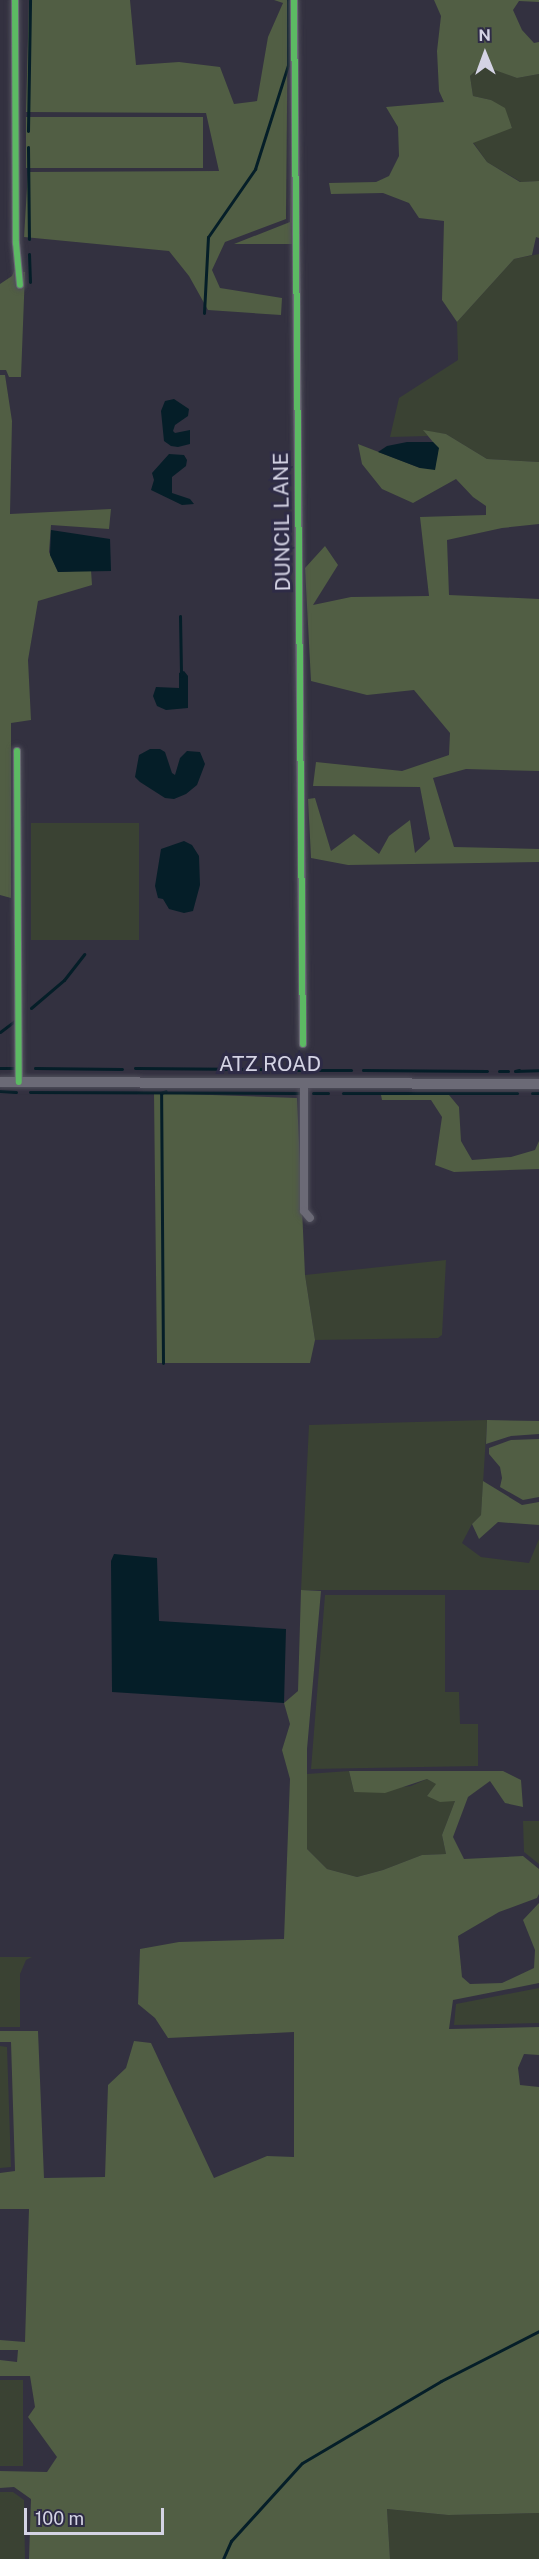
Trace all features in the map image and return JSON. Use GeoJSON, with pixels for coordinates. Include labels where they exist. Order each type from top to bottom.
{"type":"FeatureCollection","features":[{"type":"Feature","properties":{"kind":"street"},"geometry":{"type":"LineString","coordinates":[[15,0],[16,243],[20,285]]}},
{"type":"Feature","properties":{"kind":"street","name":"DUNCIL LANE"},"geometry":{"type":"LineString","coordinates":[[294,0],[303,1044]]}},
{"type":"Feature","properties":{"kind":"street"},"geometry":{"type":"LineString","coordinates":[[17,751],[19,1082]]}},
{"type":"Feature","properties":{"kind":"street","name":"ATZ ROAD"},"geometry":{"type":"LineString","coordinates":[[0,1082],[539,1084]]}},
{"type":"Feature","properties":{"kind":"street"},"geometry":{"type":"LineString","coordinates":[[304,1084],[304,1210],[310,1218]]}},
{"type":"Feature","properties":{"kind":"green space"},"geometry":{"type":"Polygon","coordinates":[[[29,0],[130,0],[136,65],[179,62],[220,67],[234,104],[257,101],[268,37],[283,3],[274,0],[288,0],[286,219],[225,242],[212,270],[220,288],[282,298],[281,315],[208,310],[189,276],[169,251],[24,237],[28,172],[219,171],[206,113],[26,112],[29,0]]]}},
{"type":"Feature","properties":{"kind":"green space"},"geometry":{"type":"Polygon","coordinates":[[[434,0],[539,0],[539,2],[519,1],[513,10],[522,30],[534,43],[539,42],[539,74],[517,78],[481,65],[470,76],[473,96],[491,100],[505,108],[512,128],[473,143],[487,162],[520,182],[539,181],[539,238],[536,237],[532,255],[514,259],[457,322],[442,300],[444,221],[419,218],[409,203],[383,193],[331,194],[329,183],[376,182],[389,176],[399,156],[398,127],[386,107],[444,102],[439,91],[437,51],[441,16],[434,0]]]}},
{"type":"Feature","properties":{"kind":"green space"},"geometry":{"type":"Polygon","coordinates":[[[481,64],[517,78],[539,74],[539,181],[521,182],[487,162],[473,142],[512,127],[491,100],[473,96],[470,76],[481,64]]]}},
{"type":"Feature","properties":{"kind":"green space"},"geometry":{"type":"Polygon","coordinates":[[[292,85],[299,244],[234,244],[290,222],[292,85]]]}},
{"type":"Feature","properties":{"kind":"green space"},"geometry":{"type":"Polygon","coordinates":[[[26,117],[203,117],[203,168],[26,168],[26,117]]]}},
{"type":"Feature","properties":{"kind":"green space"},"geometry":{"type":"Polygon","coordinates":[[[539,254],[539,462],[487,459],[446,434],[424,431],[428,436],[390,437],[399,398],[458,360],[457,322],[514,259],[539,254]]]}},
{"type":"Feature","properties":{"kind":"green space"},"geometry":{"type":"Polygon","coordinates":[[[14,271],[25,272],[21,377],[9,377],[6,370],[0,370],[0,284],[12,276],[14,271]]]}},
{"type":"Feature","properties":{"kind":"green space"},"geometry":{"type":"Polygon","coordinates":[[[0,375],[5,375],[12,421],[10,514],[111,509],[109,529],[51,525],[49,552],[58,572],[91,570],[92,585],[38,601],[28,660],[31,720],[11,723],[11,898],[0,895],[0,375]]]}},
{"type":"Feature","properties":{"kind":"green space"},"geometry":{"type":"Polygon","coordinates":[[[423,430],[446,434],[487,459],[539,462],[539,524],[502,528],[447,540],[449,595],[539,599],[539,771],[466,769],[433,778],[454,847],[539,849],[539,862],[348,865],[311,858],[308,799],[315,798],[331,851],[354,834],[379,854],[389,836],[410,820],[415,853],[430,839],[420,787],[313,786],[316,762],[402,771],[449,755],[450,733],[414,690],[367,695],[311,681],[305,568],[325,546],[338,565],[313,605],[351,597],[429,596],[420,517],[486,515],[486,506],[473,497],[456,479],[413,503],[382,489],[362,464],[358,444],[420,468],[438,448],[423,430]]]}},
{"type":"Feature","properties":{"kind":"green space"},"geometry":{"type":"Polygon","coordinates":[[[31,823],[139,823],[139,940],[31,940],[31,823]]]}},
{"type":"Feature","properties":{"kind":"green space"},"geometry":{"type":"Polygon","coordinates":[[[154,1093],[297,1098],[305,1275],[315,1340],[310,1363],[157,1363],[154,1093]]]}},
{"type":"Feature","properties":{"kind":"green space"},"geometry":{"type":"Polygon","coordinates":[[[381,1095],[449,1095],[459,1107],[461,1141],[472,1160],[511,1157],[535,1150],[539,1141],[539,1169],[454,1172],[435,1165],[442,1117],[431,1100],[382,1100],[381,1095]]]}},
{"type":"Feature","properties":{"kind":"green space"},"geometry":{"type":"Polygon","coordinates":[[[446,1260],[442,1335],[438,1338],[315,1340],[305,1275],[446,1260]]]}},
{"type":"Feature","properties":{"kind":"green space"},"geometry":{"type":"Polygon","coordinates":[[[487,1420],[481,1515],[472,1524],[462,1543],[481,1557],[529,1563],[539,1539],[539,1590],[301,1590],[309,1425],[487,1420]]]}},
{"type":"Feature","properties":{"kind":"green space"},"geometry":{"type":"Polygon","coordinates":[[[487,1420],[539,1421],[539,1434],[511,1436],[486,1444],[487,1420]]]}},
{"type":"Feature","properties":{"kind":"green space"},"geometry":{"type":"Polygon","coordinates":[[[539,1439],[539,1497],[523,1500],[500,1487],[502,1478],[500,1467],[489,1454],[489,1448],[511,1440],[539,1439]]]}},
{"type":"Feature","properties":{"kind":"green space"},"geometry":{"type":"Polygon","coordinates":[[[483,1481],[522,1505],[539,1502],[539,1525],[498,1522],[479,1539],[472,1524],[481,1515],[483,1481]]]}},
{"type":"Feature","properties":{"kind":"green space"},"geometry":{"type":"Polygon","coordinates":[[[301,1590],[321,1591],[307,1749],[307,1849],[327,1869],[357,1877],[422,1855],[446,1854],[442,1835],[455,1801],[440,1802],[427,1796],[436,1784],[427,1779],[385,1793],[354,1792],[349,1771],[503,1771],[521,1780],[523,1807],[505,1803],[490,1781],[468,1797],[453,1837],[464,1859],[523,1856],[539,1869],[539,1894],[537,1898],[499,1912],[458,1936],[462,1977],[470,1984],[502,1983],[534,1968],[535,1950],[523,1920],[539,1903],[539,1983],[453,2000],[449,2029],[539,2027],[539,2055],[524,2054],[518,2068],[520,2085],[539,2087],[539,2513],[448,2515],[387,2509],[390,2559],[29,2559],[31,2499],[14,2487],[0,2488],[0,2471],[47,2472],[57,2457],[28,2417],[35,2407],[30,2376],[0,2376],[0,2360],[17,2362],[18,2350],[0,2350],[0,2340],[25,2342],[29,2209],[0,2209],[0,2173],[15,2171],[11,2042],[0,2042],[0,2031],[38,2031],[44,2178],[105,2177],[108,2085],[126,2068],[134,2041],[151,2043],[214,2178],[267,2156],[294,2157],[294,2032],[168,2038],[155,2018],[138,2004],[140,1949],[179,1942],[284,1939],[290,1779],[282,1750],[290,1724],[284,1703],[298,1691],[301,1590]]]}},
{"type":"Feature","properties":{"kind":"green space"},"geometry":{"type":"Polygon","coordinates":[[[325,1595],[445,1595],[445,1692],[459,1692],[460,1724],[478,1724],[478,1766],[311,1769],[325,1595]]]}},
{"type":"Feature","properties":{"kind":"green space"},"geometry":{"type":"Polygon","coordinates":[[[349,1771],[354,1792],[411,1786],[427,1779],[437,1784],[427,1796],[455,1801],[442,1835],[446,1854],[422,1855],[357,1877],[327,1869],[307,1849],[307,1774],[349,1771]]]}},
{"type":"Feature","properties":{"kind":"green space"},"geometry":{"type":"Polygon","coordinates":[[[523,1821],[539,1821],[539,1864],[524,1852],[523,1821]]]}},
{"type":"Feature","properties":{"kind":"green space"},"geometry":{"type":"Polygon","coordinates":[[[0,1957],[32,1957],[26,1960],[20,1974],[20,2027],[0,2027],[0,1957]]]}},
{"type":"Feature","properties":{"kind":"green space"},"geometry":{"type":"Polygon","coordinates":[[[539,1988],[539,2023],[454,2025],[456,2004],[539,1988]]]}},
{"type":"Feature","properties":{"kind":"green space"},"geometry":{"type":"Polygon","coordinates":[[[0,2046],[7,2047],[11,2167],[0,2168],[0,2046]]]}},
{"type":"Feature","properties":{"kind":"green space"},"geometry":{"type":"Polygon","coordinates":[[[0,2380],[23,2380],[23,2466],[0,2466],[0,2380]]]}},
{"type":"Feature","properties":{"kind":"green space"},"geometry":{"type":"Polygon","coordinates":[[[0,2492],[13,2492],[24,2500],[25,2559],[0,2559],[0,2492]]]}},
{"type":"Feature","properties":{"kind":"green space"},"geometry":{"type":"Polygon","coordinates":[[[387,2509],[448,2515],[539,2513],[539,2559],[390,2559],[387,2509]]]}},
{"type":"Feature","properties":{"kind":"water"},"geometry":{"type":"Polygon","coordinates":[[[174,399],[189,409],[188,416],[175,425],[173,431],[175,433],[190,430],[190,444],[178,447],[171,446],[164,441],[161,411],[165,401],[174,399]]]}},
{"type":"Feature","properties":{"kind":"water"},"geometry":{"type":"Polygon","coordinates":[[[407,442],[433,442],[439,448],[435,470],[420,468],[378,452],[387,446],[407,442]]]}},
{"type":"Feature","properties":{"kind":"water"},"geometry":{"type":"Polygon","coordinates":[[[169,454],[184,455],[187,460],[186,466],[172,477],[172,493],[190,499],[194,504],[182,505],[151,490],[154,480],[152,473],[169,454]]]}},
{"type":"Feature","properties":{"kind":"water"},"geometry":{"type":"Polygon","coordinates":[[[51,530],[110,539],[111,571],[58,572],[50,555],[51,530]]]}},
{"type":"Feature","properties":{"kind":"water"},"geometry":{"type":"Polygon","coordinates":[[[184,671],[188,676],[188,708],[166,710],[157,706],[153,696],[156,687],[179,688],[179,673],[184,671]]]}},
{"type":"Feature","properties":{"kind":"water"},"geometry":{"type":"Polygon","coordinates":[[[150,749],[160,749],[165,752],[172,773],[175,775],[180,758],[187,751],[200,752],[205,764],[197,785],[186,794],[174,799],[165,798],[140,782],[135,777],[139,755],[150,749]]]}},
{"type":"Feature","properties":{"kind":"water"},"geometry":{"type":"Polygon","coordinates":[[[184,841],[192,845],[199,856],[200,885],[193,911],[184,913],[169,909],[163,899],[158,898],[155,886],[161,849],[184,841]]]}},
{"type":"Feature","properties":{"kind":"water"},"geometry":{"type":"Polygon","coordinates":[[[114,1554],[157,1558],[159,1621],[286,1629],[284,1703],[112,1692],[111,1561],[114,1554]]]}},
{"type":"Feature","properties":{"kind":"waterway"},"geometry":{"type":"LineString","coordinates":[[28,131],[30,0]]}},
{"type":"Feature","properties":{"kind":"waterway"},"geometry":{"type":"LineString","coordinates":[[204,313],[208,237],[255,169],[288,65],[288,0]]}},
{"type":"Feature","properties":{"kind":"waterway"},"geometry":{"type":"LineString","coordinates":[[28,147],[29,239]]}},
{"type":"Feature","properties":{"kind":"waterway"},"geometry":{"type":"LineString","coordinates":[[29,254],[30,282]]}},
{"type":"Feature","properties":{"kind":"waterway"},"geometry":{"type":"LineString","coordinates":[[180,616],[181,676]]}},
{"type":"Feature","properties":{"kind":"waterway"},"geometry":{"type":"LineString","coordinates":[[31,1008],[64,980],[84,954]]}},
{"type":"Feature","properties":{"kind":"waterway"},"geometry":{"type":"LineString","coordinates":[[0,1032],[17,1019]]}},
{"type":"Feature","properties":{"kind":"waterway"},"geometry":{"type":"LineString","coordinates":[[0,1068],[16,1068]]}},
{"type":"Feature","properties":{"kind":"waterway"},"geometry":{"type":"LineString","coordinates":[[35,1068],[122,1069]]}},
{"type":"Feature","properties":{"kind":"waterway"},"geometry":{"type":"LineString","coordinates":[[135,1068],[261,1069]]}},
{"type":"Feature","properties":{"kind":"waterway"},"geometry":{"type":"LineString","coordinates":[[278,1070],[351,1070]]}},
{"type":"Feature","properties":{"kind":"waterway"},"geometry":{"type":"LineString","coordinates":[[363,1070],[487,1071]]}},
{"type":"Feature","properties":{"kind":"waterway"},"geometry":{"type":"LineString","coordinates":[[519,1070],[515,1071],[539,1070]]}},
{"type":"Feature","properties":{"kind":"waterway"},"geometry":{"type":"LineString","coordinates":[[499,1071],[508,1071]]}},
{"type":"Feature","properties":{"kind":"waterway"},"geometry":{"type":"LineString","coordinates":[[0,1091],[16,1092]]}},
{"type":"Feature","properties":{"kind":"waterway"},"geometry":{"type":"LineString","coordinates":[[163,1363],[161,1093],[166,1091]]}},
{"type":"Feature","properties":{"kind":"waterway"},"geometry":{"type":"LineString","coordinates":[[30,1092],[299,1093]]}},
{"type":"Feature","properties":{"kind":"waterway"},"geometry":{"type":"LineString","coordinates":[[313,1093],[328,1093]]}},
{"type":"Feature","properties":{"kind":"waterway"},"geometry":{"type":"LineString","coordinates":[[343,1093],[517,1093]]}},
{"type":"Feature","properties":{"kind":"waterway"},"geometry":{"type":"LineString","coordinates":[[532,1093],[539,1093]]}},
{"type":"Feature","properties":{"kind":"waterway"},"geometry":{"type":"LineString","coordinates":[[223,2559],[231,2541],[302,2463],[441,2381],[539,2331]]}},
{"type":"Feature","properties":{"kind":"cycle path"},"geometry":{"type":"LineString","coordinates":[[15,0],[16,243],[20,285]]}},
{"type":"Feature","properties":{"kind":"cycle path"},"geometry":{"type":"LineString","coordinates":[[294,0],[303,1044]]}},
{"type":"Feature","properties":{"kind":"cycle path"},"geometry":{"type":"LineString","coordinates":[[17,751],[19,1082]]}}]}
